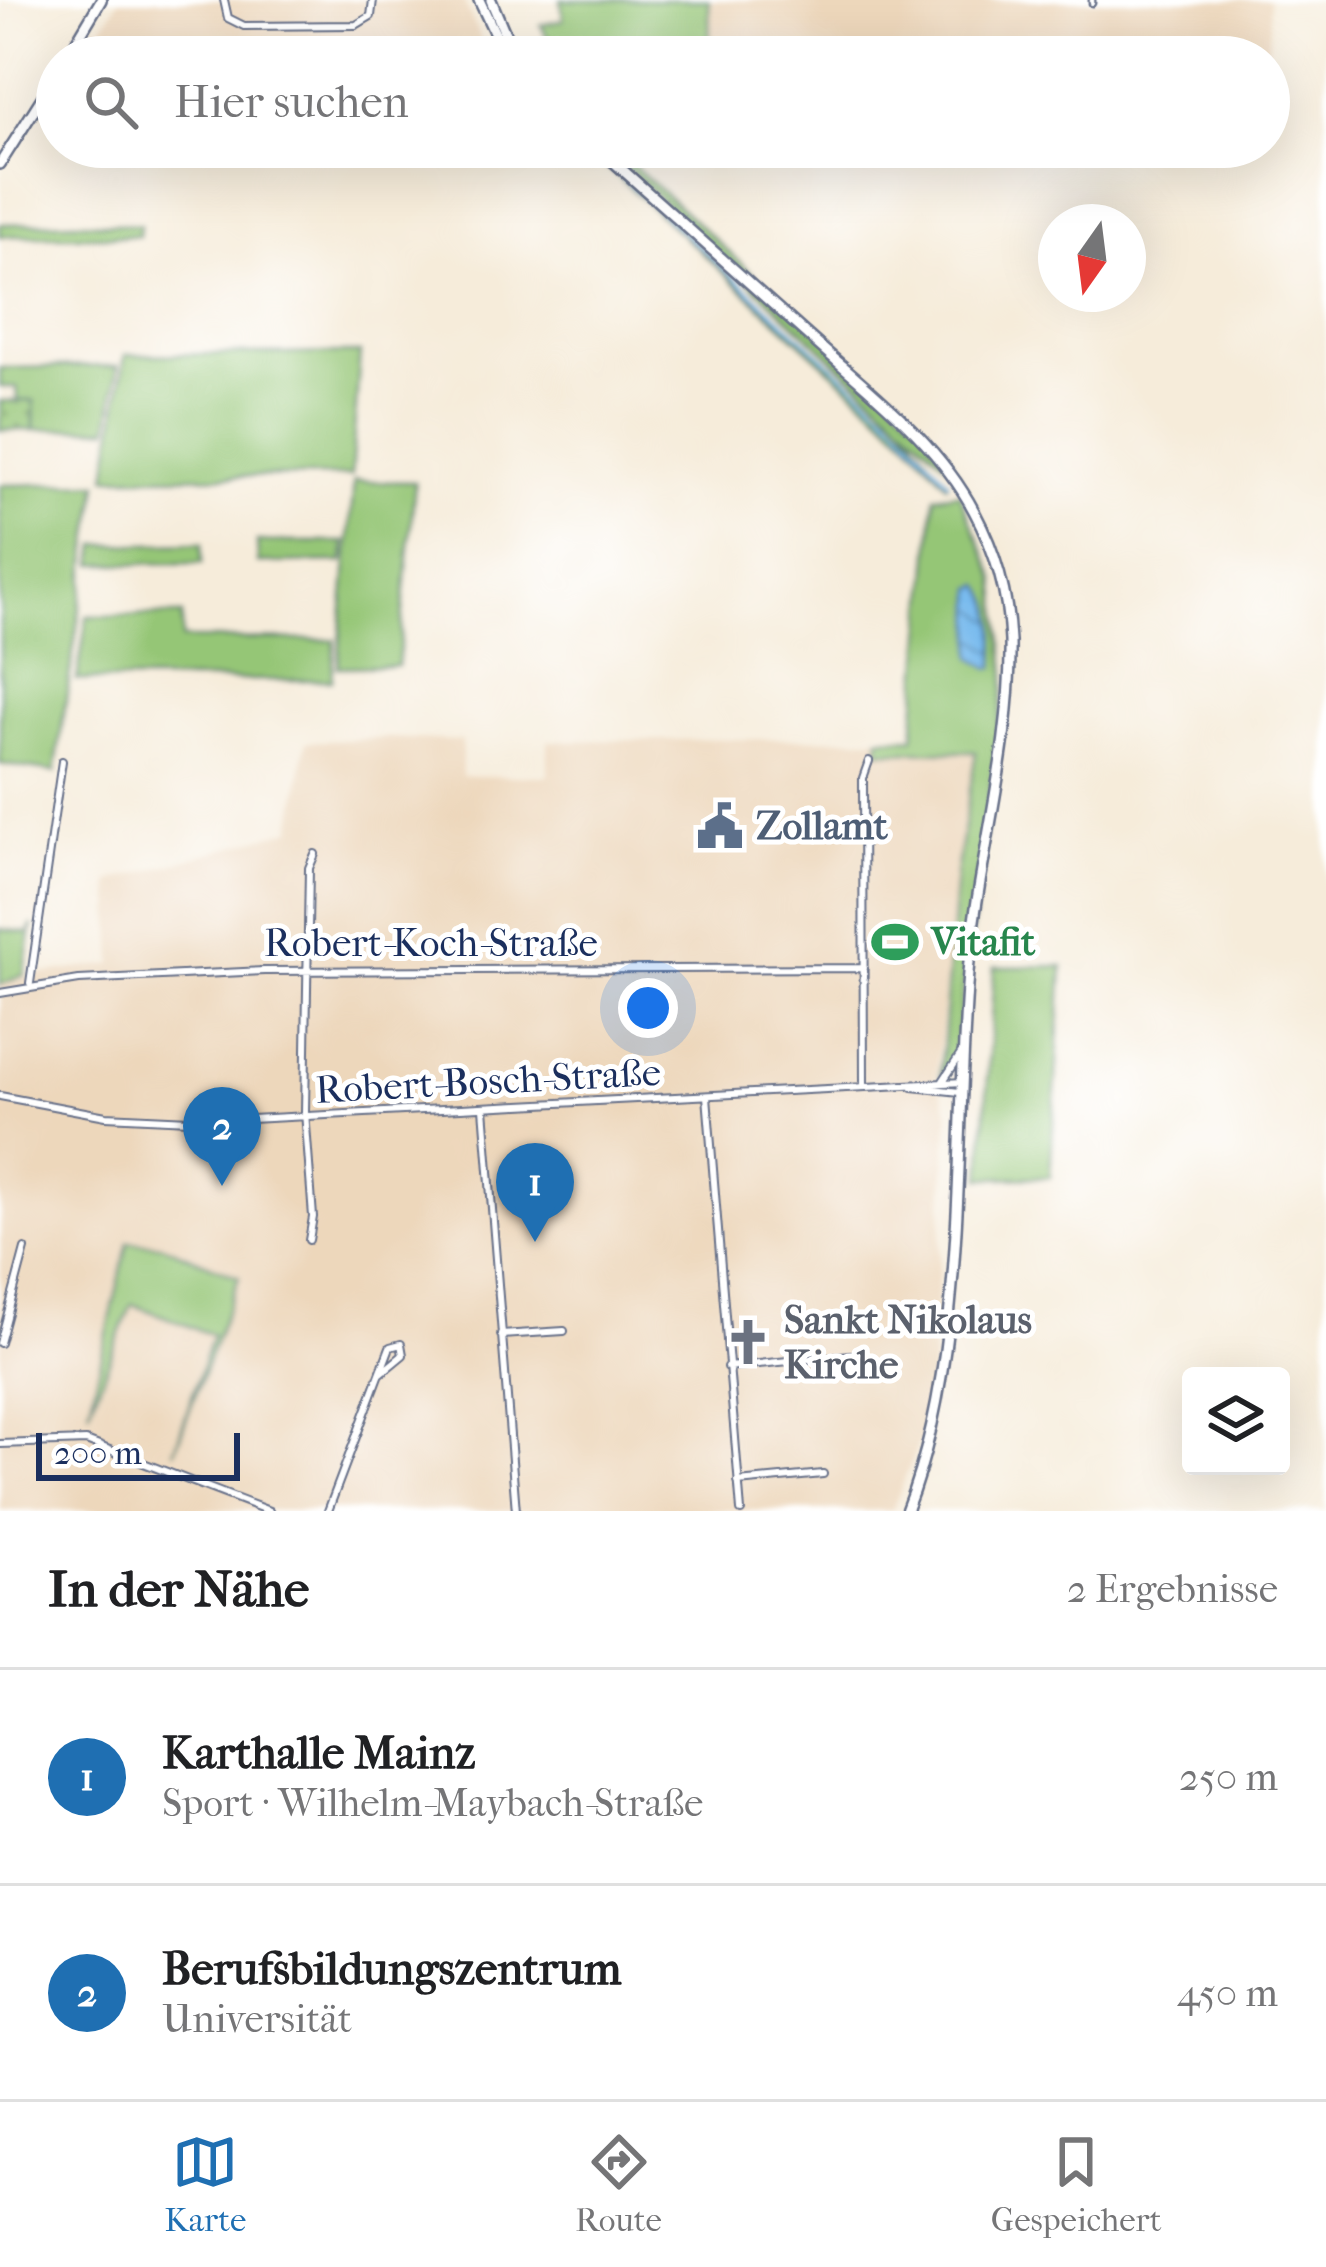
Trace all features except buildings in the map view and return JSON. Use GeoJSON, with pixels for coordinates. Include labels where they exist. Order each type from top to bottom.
{"type":"FeatureCollection","features":[{"type":"Feature","properties":{"kind":"main road"},"geometry":{"type":"LineString","coordinates":[[80,36],[101,0]]}},
{"type":"Feature","properties":{"kind":"main road"},"geometry":{"type":"LineString","coordinates":[[479,0],[499,36]]}},
{"type":"Feature","properties":{"kind":"main road"},"geometry":{"type":"LineString","coordinates":[[490,0],[503,36]]}},
{"type":"Feature","properties":{"kind":"main road"},"geometry":{"type":"LineString","coordinates":[[0,164],[36,107]]}},
{"type":"Feature","properties":{"kind":"main road"},"geometry":{"type":"LineString","coordinates":[[620,168],[915,434],[956,482],[988,542],[1008,614],[1010,665],[961,1054],[962,1087]]}},
{"type":"Feature","properties":{"kind":"main road"},"geometry":{"type":"LineString","coordinates":[[907,1511],[931,1433],[942,1366],[966,1018]]}},
{"type":"Feature","properties":{"kind":"street"},"geometry":{"type":"LineString","coordinates":[[224,0],[228,18],[244,26],[356,25],[370,16],[374,0]]}},
{"type":"Feature","properties":{"kind":"street"},"geometry":{"type":"LineString","coordinates":[[30,984],[62,761]]}},
{"type":"Feature","properties":{"kind":"street"},"geometry":{"type":"LineString","coordinates":[[864,1088],[863,778],[869,761]]}},
{"type":"Feature","properties":{"kind":"street"},"geometry":{"type":"LineString","coordinates":[[309,1240],[313,1217],[306,1118],[309,868],[315,854]]}},
{"type":"Feature","properties":{"kind":"street","name":"Robert-Koch-Straße"},"geometry":{"type":"LineString","coordinates":[[0,993],[30,984],[308,971],[864,968]]}},
{"type":"Feature","properties":{"kind":"street"},"geometry":{"type":"LineString","coordinates":[[942,1082],[961,1054]]}},
{"type":"Feature","properties":{"kind":"street","name":"Robert-Bosch-Straße"},"geometry":{"type":"LineString","coordinates":[[910,1087],[942,1082],[962,1087]]}},
{"type":"Feature","properties":{"kind":"street","name":"Robert-Bosch-Straße"},"geometry":{"type":"LineString","coordinates":[[0,1096],[130,1118],[306,1118],[864,1088],[962,1087]]}},
{"type":"Feature","properties":{"kind":"street"},"geometry":{"type":"LineString","coordinates":[[706,1096],[741,1511]]}},
{"type":"Feature","properties":{"kind":"street"},"geometry":{"type":"LineString","coordinates":[[484,1108],[516,1511]]}},
{"type":"Feature","properties":{"kind":"street"},"geometry":{"type":"LineString","coordinates":[[0,1342],[25,1249]]}},
{"type":"Feature","properties":{"kind":"street"},"geometry":{"type":"LineString","coordinates":[[501,1335],[564,1331]]}},
{"type":"Feature","properties":{"kind":"street"},"geometry":{"type":"LineString","coordinates":[[328,1511],[380,1374],[393,1343],[401,1344],[404,1355],[380,1374]]}},
{"type":"Feature","properties":{"kind":"street"},"geometry":{"type":"LineString","coordinates":[[727,1367],[851,1355]]}},
{"type":"Feature","properties":{"kind":"street"},"geometry":{"type":"LineString","coordinates":[[0,1444],[86,1441],[269,1511]]}},
{"type":"Feature","properties":{"kind":"street"},"geometry":{"type":"LineString","coordinates":[[738,1482],[824,1474]]}},
{"type":"Feature","properties":{"kind":"shaded area"},"geometry":{"type":"Polygon","coordinates":[[[119,0],[463,0],[479,36],[96,36],[119,0]]]}},
{"type":"Feature","properties":{"kind":"shaded area"},"geometry":{"type":"Polygon","coordinates":[[[709,0],[1269,0],[1269,36],[710,36],[709,0]]]}},
{"type":"Feature","properties":{"kind":"shaded area"},"geometry":{"type":"Polygon","coordinates":[[[880,738],[880,751],[976,751],[956,875],[936,1077],[949,1112],[932,1374],[921,1437],[892,1511],[0,1511],[0,985],[37,974],[114,964],[110,882],[292,829],[306,742],[462,741],[462,776],[548,776],[548,741],[880,738]]]}},
{"type":"Feature","properties":{"kind":"green space"},"geometry":{"type":"Polygon","coordinates":[[[561,0],[709,0],[710,36],[546,36],[541,25],[563,20],[561,0]]]}},
{"type":"Feature","properties":{"kind":"green space"},"geometry":{"type":"Polygon","coordinates":[[[608,168],[912,436],[948,485],[907,439],[608,168]]]}},
{"type":"Feature","properties":{"kind":"green space"},"geometry":{"type":"Polygon","coordinates":[[[626,168],[636,168],[923,428],[960,476],[626,168]]]}},
{"type":"Feature","properties":{"kind":"green space"},"geometry":{"type":"Polygon","coordinates":[[[0,224],[140,225],[139,236],[0,236],[0,224]]]}},
{"type":"Feature","properties":{"kind":"green space"},"geometry":{"type":"Polygon","coordinates":[[[360,353],[351,476],[107,477],[125,355],[360,353]]]}},
{"type":"Feature","properties":{"kind":"green space"},"geometry":{"type":"Polygon","coordinates":[[[118,366],[109,428],[34,430],[34,401],[18,401],[17,387],[0,387],[0,368],[118,366]]]}},
{"type":"Feature","properties":{"kind":"green space"},"geometry":{"type":"Polygon","coordinates":[[[0,401],[34,401],[34,430],[0,430],[0,401]]]}},
{"type":"Feature","properties":{"kind":"green space"},"geometry":{"type":"Polygon","coordinates":[[[354,481],[415,482],[398,666],[338,667],[354,481]]]}},
{"type":"Feature","properties":{"kind":"green space"},"geometry":{"type":"Polygon","coordinates":[[[99,483],[55,772],[0,764],[0,485],[99,483]]]}},
{"type":"Feature","properties":{"kind":"green space"},"geometry":{"type":"Polygon","coordinates":[[[959,493],[996,579],[1006,673],[955,1054],[940,1078],[956,875],[976,752],[879,751],[880,738],[914,737],[935,496],[959,493]]]}},
{"type":"Feature","properties":{"kind":"green space"},"geometry":{"type":"Polygon","coordinates":[[[257,542],[345,542],[343,562],[258,563],[257,542]]]}},
{"type":"Feature","properties":{"kind":"green space"},"geometry":{"type":"Polygon","coordinates":[[[202,543],[202,563],[94,564],[97,545],[202,543]]]}},
{"type":"Feature","properties":{"kind":"green space"},"geometry":{"type":"Polygon","coordinates":[[[182,615],[182,639],[335,640],[332,680],[77,680],[87,616],[182,615]]]}},
{"type":"Feature","properties":{"kind":"green space"},"geometry":{"type":"Polygon","coordinates":[[[33,924],[24,975],[0,985],[0,929],[29,933],[33,924]]]}},
{"type":"Feature","properties":{"kind":"green space"},"geometry":{"type":"Polygon","coordinates":[[[1063,966],[1050,1177],[982,1178],[994,967],[1063,966]]]}},
{"type":"Feature","properties":{"kind":"green space"},"geometry":{"type":"Polygon","coordinates":[[[128,1242],[162,1245],[239,1277],[174,1452],[212,1335],[132,1304],[89,1411],[128,1242]]]}},
{"type":"Feature","properties":{"kind":"water"},"geometry":{"type":"Polygon","coordinates":[[[982,585],[995,624],[995,667],[990,668],[973,657],[974,588],[982,585]]]}},
{"type":"Feature","properties":{"kind":"waterway"},"geometry":{"type":"LineString","coordinates":[[612,168],[897,424],[948,481]]}},
{"type":"Feature","properties":{"kind":"place","name":"Zollamt"},"geometry":{"type":"Point","coordinates":[720,826]}},
{"type":"Feature","properties":{"kind":"place","name":"Vitafit"},"geometry":{"type":"Point","coordinates":[895,942]}},
{"type":"Feature","properties":{"kind":"place","name":"Berufsbildungszentrum"},"geometry":{"type":"Point","coordinates":[222,1186]}},
{"type":"Feature","properties":{"kind":"place","name":"Karthalle Mainz"},"geometry":{"type":"Point","coordinates":[535,1242]}},
{"type":"Feature","properties":{"kind":"place","name":"Sankt Nikolaus Kirche"},"geometry":{"type":"Point","coordinates":[748,1342]}}]}
